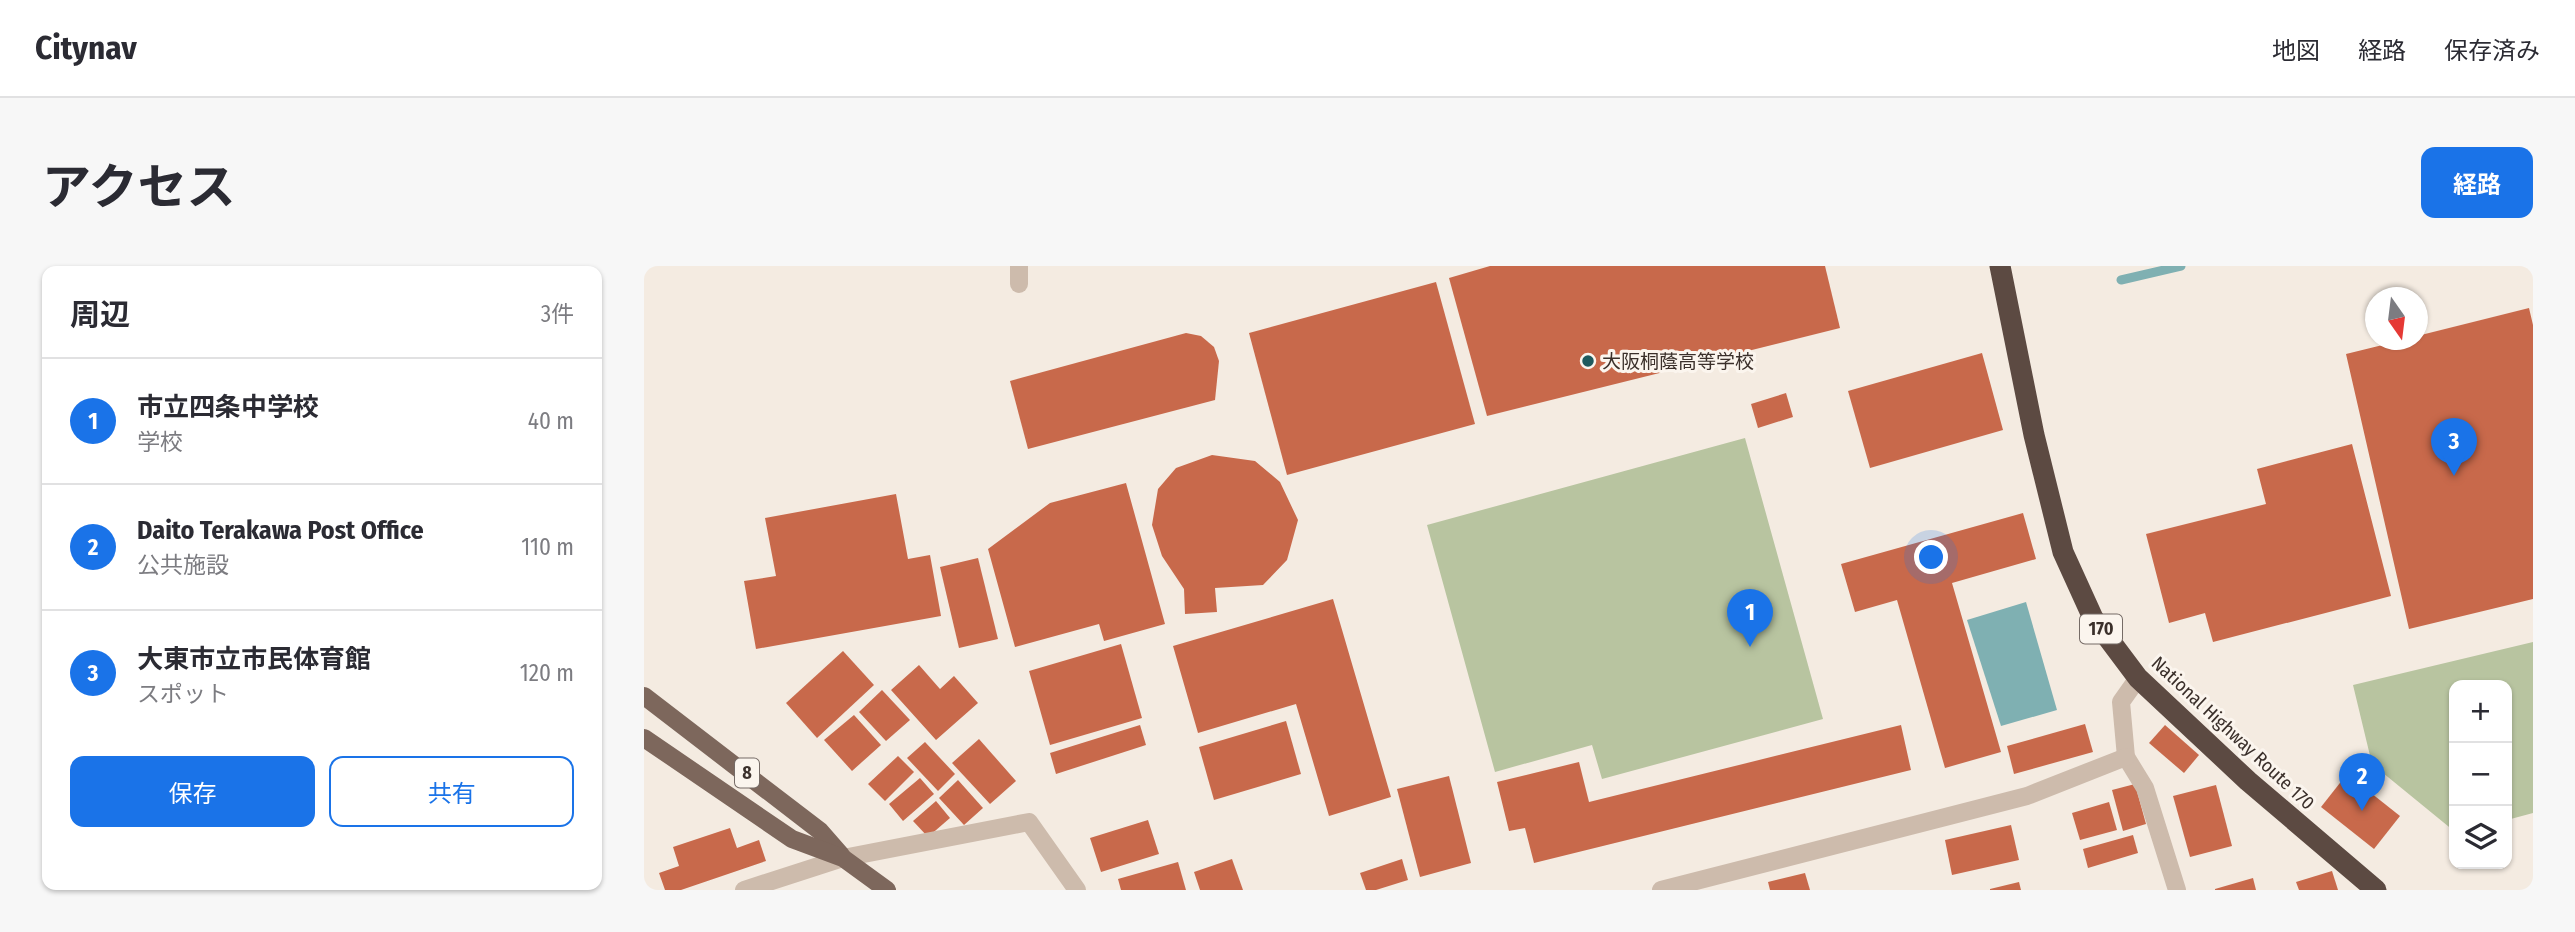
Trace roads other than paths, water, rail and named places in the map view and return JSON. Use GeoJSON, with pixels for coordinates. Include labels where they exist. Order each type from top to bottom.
{"type":"FeatureCollection","features":[{"type":"Feature","properties":{"kind":"highway","name":"National Highway Route 170"},"geometry":{"type":"LineString","coordinates":[[2000,266],[2034,435],[2063,552],[2093,618],[2138,678],[2248,780],[2376,890]]}},
{"type":"Feature","properties":{"kind":"main road","name":"8"},"geometry":{"type":"LineString","coordinates":[[644,696],[820,831],[843,858],[887,890]]}},
{"type":"Feature","properties":{"kind":"main road","name":"8"},"geometry":{"type":"LineString","coordinates":[[644,738],[792,839],[843,858]]}},
{"type":"Feature","properties":{"kind":"street"},"geometry":{"type":"LineString","coordinates":[[1018,284],[1019,266]]}},
{"type":"Feature","properties":{"kind":"street"},"geometry":{"type":"LineString","coordinates":[[2138,678],[2121,702],[2126,757],[2145,788],[2177,890]]}},
{"type":"Feature","properties":{"kind":"street"},"geometry":{"type":"LineString","coordinates":[[1661,890],[2027,796],[2126,757]]}},
{"type":"Feature","properties":{"kind":"street"},"geometry":{"type":"LineString","coordinates":[[744,890],[843,858],[1029,822],[1077,890]]}},
{"type":"Feature","properties":{"kind":"street"},"geometry":{"type":"LineString","coordinates":[[1739,871],[1743,890]]}},
{"type":"Feature","properties":{"kind":"water"},"geometry":{"type":"Polygon","coordinates":[[[2026,602],[2057,710],[2001,726],[1967,620],[2026,602]]]}},
{"type":"Feature","properties":{"kind":"waterway"},"geometry":{"type":"LineString","coordinates":[[2121,280],[2181,266]]}},
{"type":"Feature","properties":{"kind":"place","name":"大阪桐蔭高等学校"},"geometry":{"type":"Point","coordinates":[1588,361]}},
{"type":"Feature","properties":{"kind":"place","name":"大東市立市民体育館"},"geometry":{"type":"Point","coordinates":[2454,476]}},
{"type":"Feature","properties":{"kind":"place","name":"市立四条中学校"},"geometry":{"type":"Point","coordinates":[1750,647]}},
{"type":"Feature","properties":{"kind":"place","name":"Daito Terakawa Post Office"},"geometry":{"type":"Point","coordinates":[2362,811]}}]}
